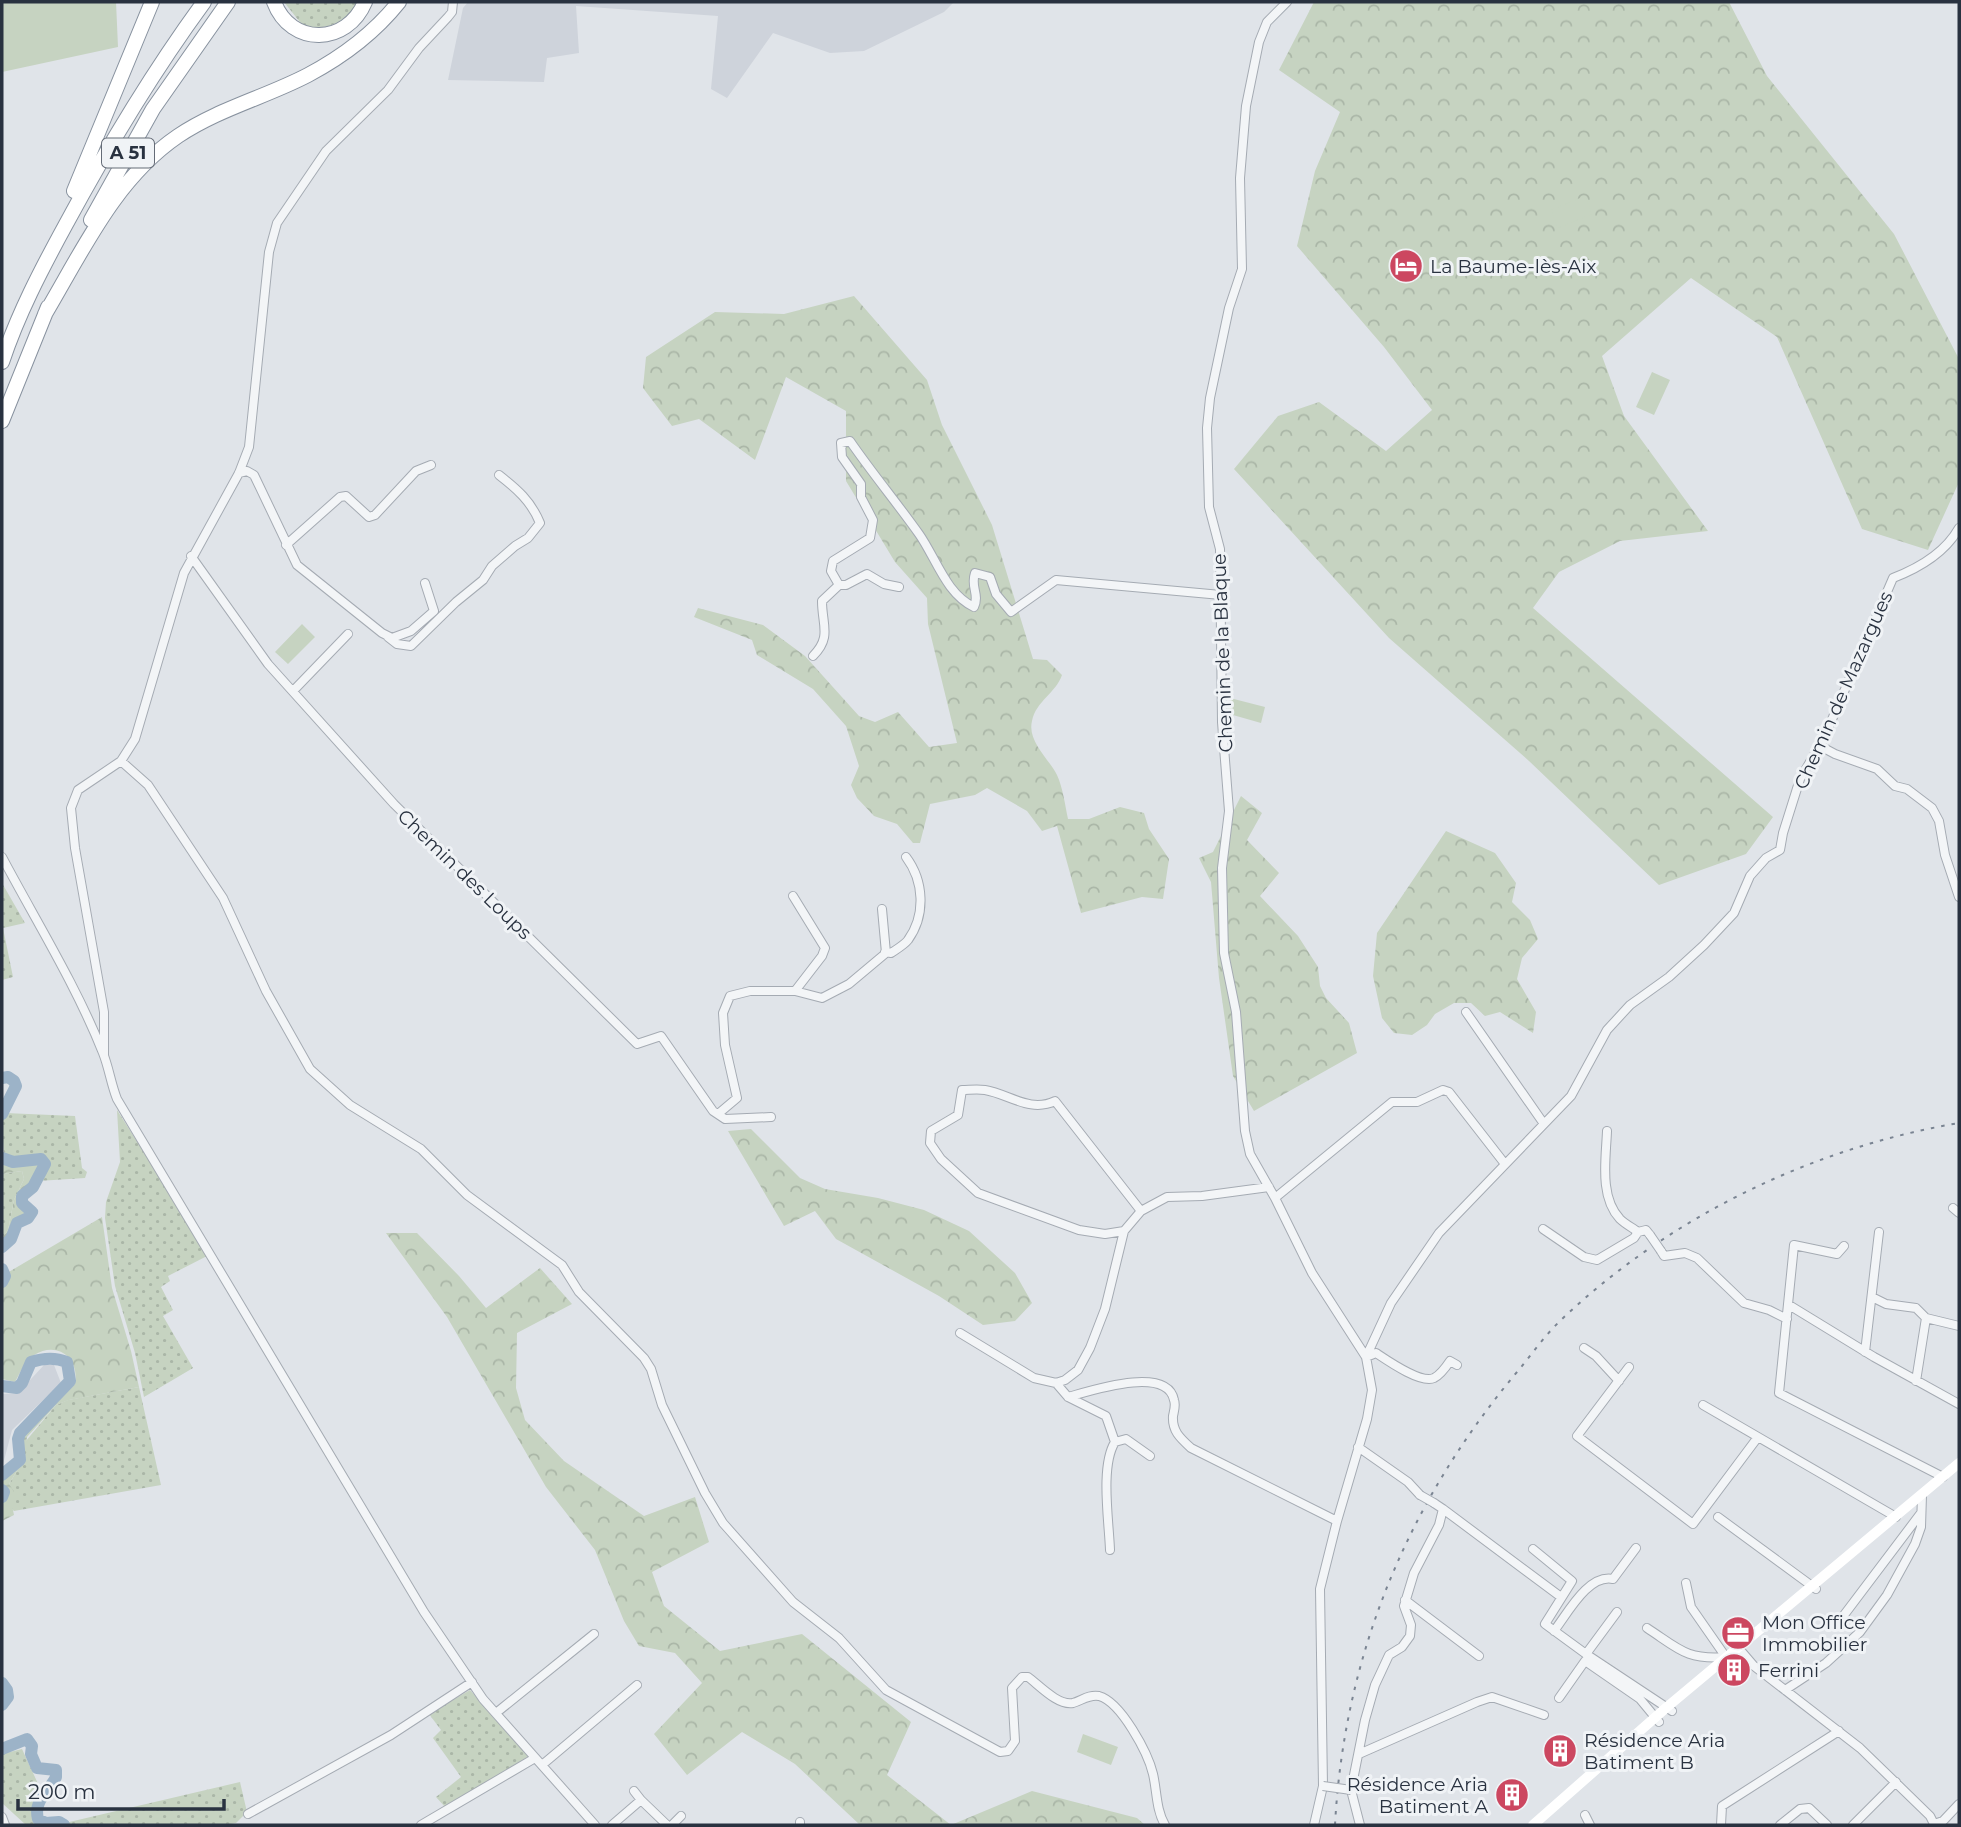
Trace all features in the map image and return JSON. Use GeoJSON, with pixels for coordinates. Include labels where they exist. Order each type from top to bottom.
{"type":"FeatureCollection","features":[{"type":"Feature","properties":{"kind":"highway"},"geometry":{"type":"LineString","coordinates":[[39,273],[95,143],[151,2]]}},
{"type":"Feature","properties":{"kind":"highway","name":"A 51"},"geometry":{"type":"LineString","coordinates":[[2,362],[39,273],[122,124],[204,2]]}},
{"type":"Feature","properties":{"kind":"highway","name":"A 51"},"geometry":{"type":"LineString","coordinates":[[2,421],[45,314],[78,244],[161,98],[228,2]]}},
{"type":"Feature","properties":{"kind":"highway"},"geometry":{"type":"LineString","coordinates":[[274,2],[279,14],[288,24],[305,32],[325,35],[347,27],[365,2]]}},
{"type":"Feature","properties":{"kind":"highway"},"geometry":{"type":"LineString","coordinates":[[45,314],[112,202],[150,159],[196,125],[327,64],[375,29],[399,2]]}},
{"type":"Feature","properties":{"kind":"main road"},"geometry":{"type":"LineString","coordinates":[[1533,1825],[1959,1463]]}},
{"type":"Feature","properties":{"kind":"street"},"geometry":{"type":"LineString","coordinates":[[100,1035],[104,1012],[75,848],[71,808],[78,790],[121,761],[135,739],[184,573],[239,473],[249,447],[269,252],[277,223],[326,151],[388,90],[419,48],[452,12],[453,2]]}},
{"type":"Feature","properties":{"kind":"street","name":"Chemin de la Blaque"},"geometry":{"type":"LineString","coordinates":[[1287,2],[1267,22],[1259,42],[1246,106],[1240,178],[1242,269],[1229,308],[1210,398],[1207,428],[1209,507],[1220,549],[1222,722],[1229,811],[1222,868],[1224,953],[1236,1012],[1245,1131],[1250,1154],[1269,1186],[1311,1273],[1366,1357],[1372,1390],[1320,1589],[1323,1786],[1314,1825]]}},
{"type":"Feature","properties":{"kind":"street"},"geometry":{"type":"LineString","coordinates":[[839,585],[831,571],[833,561],[870,538],[873,520],[861,498],[861,484],[842,457],[841,443],[850,441],[920,536],[942,574],[963,602],[974,607],[977,600],[972,582],[975,573],[990,577],[996,594],[1011,612],[1056,580],[1221,595]]}},
{"type":"Feature","properties":{"kind":"street"},"geometry":{"type":"LineString","coordinates":[[286,545],[340,497],[346,496],[369,517],[375,515],[416,471],[431,465]]}},
{"type":"Feature","properties":{"kind":"street"},"geometry":{"type":"LineString","coordinates":[[239,473],[247,471],[254,475],[297,565],[397,644],[411,646],[483,580],[492,566],[528,538],[540,523],[533,507],[499,475]]}},
{"type":"Feature","properties":{"kind":"street","name":"Chemin de Mazargues"},"geometry":{"type":"LineString","coordinates":[[1366,1357],[1391,1303],[1439,1233],[1571,1096],[1608,1030],[1630,1005],[1669,977],[1704,945],[1734,913],[1750,876],[1766,858],[1780,850],[1800,779],[1820,746],[1893,578],[1930,560],[1954,537],[1959,528]]}},
{"type":"Feature","properties":{"kind":"street","name":"Chemin des Loups"},"geometry":{"type":"LineString","coordinates":[[191,556],[268,664],[394,804],[636,1044],[661,1036],[718,1114]]}},
{"type":"Feature","properties":{"kind":"street"},"geometry":{"type":"LineString","coordinates":[[813,656],[822,646],[826,632],[822,601],[839,585],[846,585],[867,573],[884,584],[898,587]]}},
{"type":"Feature","properties":{"kind":"street"},"geometry":{"type":"LineString","coordinates":[[386,635],[392,638],[411,631],[434,611],[425,583]]}},
{"type":"Feature","properties":{"kind":"street"},"geometry":{"type":"LineString","coordinates":[[293,691],[348,634]]}},
{"type":"Feature","properties":{"kind":"street"},"geometry":{"type":"LineString","coordinates":[[1820,746],[1877,769],[1895,786],[1907,789],[1932,808],[1939,821],[1945,855],[1959,897]]}},
{"type":"Feature","properties":{"kind":"street"},"geometry":{"type":"LineString","coordinates":[[121,761],[148,785],[223,898],[266,991],[310,1069],[350,1105],[421,1149],[467,1195],[562,1265],[579,1292],[644,1358],[651,1369],[662,1405],[723,1523],[793,1602],[839,1638],[886,1689],[1000,1752],[1008,1751],[1015,1741],[1012,1688],[1021,1677],[1028,1676],[1059,1701],[1071,1704],[1084,1698],[1099,1696],[1130,1724],[1143,1748],[1152,1769],[1159,1815],[1165,1825]]}},
{"type":"Feature","properties":{"kind":"street"},"geometry":{"type":"LineString","coordinates":[[2,857],[100,1035],[110,1082],[117,1099],[424,1612],[496,1713],[595,1825]]}},
{"type":"Feature","properties":{"kind":"street"},"geometry":{"type":"LineString","coordinates":[[771,1117],[725,1119],[718,1114],[737,1098],[725,1045],[723,1013],[730,996],[750,991],[795,991],[821,998],[849,984],[886,952],[891,953],[908,941],[918,920],[922,893],[912,865],[906,857]]}},
{"type":"Feature","properties":{"kind":"street"},"geometry":{"type":"LineString","coordinates":[[793,897],[825,948],[822,956],[795,991]]}},
{"type":"Feature","properties":{"kind":"street"},"geometry":{"type":"LineString","coordinates":[[882,909],[886,952]]}},
{"type":"Feature","properties":{"kind":"street"},"geometry":{"type":"LineString","coordinates":[[1466,1012],[1544,1124]]}},
{"type":"Feature","properties":{"kind":"street"},"geometry":{"type":"LineString","coordinates":[[1124,1231],[1105,1234],[1079,1230],[978,1193],[941,1158],[930,1143],[931,1131],[958,1115],[962,1090],[985,1090],[1045,1106],[1055,1101],[1141,1211]]}},
{"type":"Feature","properties":{"kind":"street"},"geometry":{"type":"LineString","coordinates":[[1275,1198],[1392,1102],[1417,1102],[1443,1090],[1449,1092],[1504,1164]]}},
{"type":"Feature","properties":{"kind":"street"},"geometry":{"type":"LineString","coordinates":[[1607,1131],[1606,1188],[1613,1209],[1620,1219],[1639,1232]]}},
{"type":"Feature","properties":{"kind":"street"},"geometry":{"type":"LineString","coordinates":[[960,1334],[1034,1378],[1056,1382],[1065,1380],[1079,1370],[1090,1348],[1105,1309],[1124,1231],[1141,1211],[1167,1197],[1202,1196],[1269,1186]]}},
{"type":"Feature","properties":{"kind":"street"},"geometry":{"type":"LineString","coordinates":[[1543,1229],[1584,1257],[1597,1260],[1646,1230],[1664,1256],[1685,1253],[1696,1258],[1744,1303],[1769,1310],[1787,1319]]}},
{"type":"Feature","properties":{"kind":"street"},"geometry":{"type":"LineString","coordinates":[[1865,1352],[1879,1232]]}},
{"type":"Feature","properties":{"kind":"street"},"geometry":{"type":"LineString","coordinates":[[1844,1246],[1838,1254],[1794,1245],[1779,1392],[1943,1477]]}},
{"type":"Feature","properties":{"kind":"street"},"geometry":{"type":"LineString","coordinates":[[1872,1297],[1886,1304],[1916,1308],[1926,1318],[1959,1326]]}},
{"type":"Feature","properties":{"kind":"street"},"geometry":{"type":"LineString","coordinates":[[1789,1305],[1865,1352],[1959,1404]]}},
{"type":"Feature","properties":{"kind":"street"},"geometry":{"type":"LineString","coordinates":[[1916,1381],[1926,1318]]}},
{"type":"Feature","properties":{"kind":"street"},"geometry":{"type":"LineString","coordinates":[[1584,1348],[1596,1356],[1619,1381]]}},
{"type":"Feature","properties":{"kind":"street"},"geometry":{"type":"LineString","coordinates":[[1366,1357],[1376,1353],[1403,1370],[1429,1380],[1436,1377],[1450,1361],[1457,1365]]}},
{"type":"Feature","properties":{"kind":"street"},"geometry":{"type":"LineString","coordinates":[[1629,1367],[1577,1436],[1693,1524],[1758,1437]]}},
{"type":"Feature","properties":{"kind":"street"},"geometry":{"type":"LineString","coordinates":[[1056,1382],[1068,1397],[1106,1416],[1115,1442]]}},
{"type":"Feature","properties":{"kind":"street"},"geometry":{"type":"LineString","coordinates":[[1068,1397],[1127,1382],[1167,1387],[1174,1396],[1172,1424],[1177,1434],[1191,1448],[1336,1521]]}},
{"type":"Feature","properties":{"kind":"street"},"geometry":{"type":"LineString","coordinates":[[1703,1405],[1896,1517]]}},
{"type":"Feature","properties":{"kind":"street"},"geometry":{"type":"LineString","coordinates":[[1110,1550],[1110,1450],[1115,1442],[1126,1439],[1150,1456]]}},
{"type":"Feature","properties":{"kind":"street"},"geometry":{"type":"LineString","coordinates":[[1358,1447],[1561,1597]]}},
{"type":"Feature","properties":{"kind":"street"},"geometry":{"type":"LineString","coordinates":[[1785,1689],[1826,1663],[1860,1632],[1887,1595],[1915,1544],[1921,1527],[1922,1495]]}},
{"type":"Feature","properties":{"kind":"street"},"geometry":{"type":"LineString","coordinates":[[1360,1825],[1351,1790],[1365,1720],[1389,1655],[1402,1647],[1410,1636],[1411,1625],[1404,1605],[1405,1600],[1414,1573],[1439,1525],[1443,1508]]}},
{"type":"Feature","properties":{"kind":"street"},"geometry":{"type":"LineString","coordinates":[[1841,1619],[1921,1513]]}},
{"type":"Feature","properties":{"kind":"street"},"geometry":{"type":"LineString","coordinates":[[1718,1517],[1813,1588]]}},
{"type":"Feature","properties":{"kind":"street"},"geometry":{"type":"LineString","coordinates":[[1554,1631],[1592,1582],[1605,1578],[1613,1579],[1636,1548]]}},
{"type":"Feature","properties":{"kind":"street"},"geometry":{"type":"LineString","coordinates":[[1533,1549],[1572,1581],[1545,1624],[1670,1709]]}},
{"type":"Feature","properties":{"kind":"street"},"geometry":{"type":"LineString","coordinates":[[1686,1583],[1691,1607],[1734,1656],[1754,1666],[1839,1731],[1896,1782],[1930,1816],[1934,1825],[1943,1821],[1959,1804]]}},
{"type":"Feature","properties":{"kind":"street"},"geometry":{"type":"LineString","coordinates":[[1405,1600],[1479,1656]]}},
{"type":"Feature","properties":{"kind":"street"},"geometry":{"type":"LineString","coordinates":[[1586,1654],[1617,1612]]}},
{"type":"Feature","properties":{"kind":"street"},"geometry":{"type":"LineString","coordinates":[[1647,1628],[1683,1653],[1703,1659],[1734,1656]]}},
{"type":"Feature","properties":{"kind":"street"},"geometry":{"type":"LineString","coordinates":[[496,1713],[594,1634]]}},
{"type":"Feature","properties":{"kind":"street"},"geometry":{"type":"LineString","coordinates":[[1559,1698],[1585,1661],[1640,1699],[1657,1720]]}},
{"type":"Feature","properties":{"kind":"street"},"geometry":{"type":"LineString","coordinates":[[248,1814],[391,1735],[472,1682]]}},
{"type":"Feature","properties":{"kind":"street"},"geometry":{"type":"LineString","coordinates":[[421,1825],[538,1761],[637,1685]]}},
{"type":"Feature","properties":{"kind":"street"},"geometry":{"type":"LineString","coordinates":[[1359,1755],[1492,1697],[1544,1715]]}},
{"type":"Feature","properties":{"kind":"street"},"geometry":{"type":"LineString","coordinates":[[1721,1825],[1722,1806],[1839,1731]]}},
{"type":"Feature","properties":{"kind":"street"},"geometry":{"type":"LineString","coordinates":[[1853,1825],[1896,1782]]}},
{"type":"Feature","properties":{"kind":"street"},"geometry":{"type":"LineString","coordinates":[[1323,1786],[1351,1790]]}},
{"type":"Feature","properties":{"kind":"street"},"geometry":{"type":"LineString","coordinates":[[634,1791],[669,1825],[681,1816]]}},
{"type":"Feature","properties":{"kind":"street"},"geometry":{"type":"LineString","coordinates":[[612,1825],[641,1800]]}},
{"type":"Feature","properties":{"kind":"street"},"geometry":{"type":"LineString","coordinates":[[1780,1825],[1800,1808],[1809,1808],[1827,1825]]}},
{"type":"Feature","properties":{"kind":"street"},"geometry":{"type":"LineString","coordinates":[[1585,1815],[1590,1825]]}},
{"type":"Feature","properties":{"kind":"street"},"geometry":{"type":"LineString","coordinates":[[2,1817],[5,1825]]}},
{"type":"Feature","properties":{"kind":"shaded area"},"geometry":{"type":"Polygon","coordinates":[[[468,2],[954,2],[944,12],[864,51],[830,53],[773,33],[727,98],[711,89],[718,16],[576,6],[579,53],[547,58],[544,82],[448,80],[463,8],[468,2]]]}},
{"type":"Feature","properties":{"kind":"shaded area"},"geometry":{"type":"Polygon","coordinates":[[[44,1365],[54,1365],[61,1383],[12,1430],[2,1468],[2,1394],[18,1393],[44,1365]]]}},
{"type":"Feature","properties":{"kind":"green space"},"geometry":{"type":"Polygon","coordinates":[[[2,2],[116,2],[118,47],[2,72],[2,2]]]}},
{"type":"Feature","properties":{"kind":"green space"},"geometry":{"type":"Polygon","coordinates":[[[284,2],[359,2],[348,15],[335,24],[312,27],[303,26],[284,2]]]}},
{"type":"Feature","properties":{"kind":"green space"},"geometry":{"type":"Polygon","coordinates":[[[1314,2],[1729,2],[1767,76],[1894,234],[1959,359],[1959,482],[1928,550],[1862,529],[1777,337],[1691,278],[1602,356],[1624,416],[1708,531],[1620,541],[1559,572],[1533,608],[1773,817],[1746,854],[1659,885],[1529,761],[1389,638],[1234,469],[1278,416],[1319,402],[1386,451],[1432,410],[1384,347],[1297,246],[1315,171],[1340,112],[1279,70],[1314,2]]]}},
{"type":"Feature","properties":{"kind":"green space"},"geometry":{"type":"Polygon","coordinates":[[[1585,196],[1592,214],[1558,228],[1551,210],[1585,196]]]}},
{"type":"Feature","properties":{"kind":"green space"},"geometry":{"type":"Polygon","coordinates":[[[854,296],[927,380],[942,425],[992,525],[1033,659],[1047,660],[1062,675],[1034,714],[1031,728],[1036,743],[1059,780],[1068,819],[1089,819],[1120,807],[1144,813],[1149,829],[1169,859],[1163,899],[1142,897],[1081,913],[1057,826],[1042,831],[1027,811],[987,788],[975,795],[930,804],[920,843],[913,843],[897,824],[874,816],[857,798],[851,785],[859,766],[846,726],[813,689],[757,655],[752,640],[694,617],[698,608],[763,625],[805,656],[859,716],[875,722],[898,712],[929,747],[957,743],[928,624],[927,598],[895,562],[846,481],[846,411],[786,377],[755,460],[699,419],[672,426],[643,388],[646,357],[715,312],[784,314],[854,296]]]}},
{"type":"Feature","properties":{"kind":"green space"},"geometry":{"type":"Polygon","coordinates":[[[1652,372],[1670,380],[1654,415],[1636,407],[1652,372]]]}},
{"type":"Feature","properties":{"kind":"green space"},"geometry":{"type":"Polygon","coordinates":[[[302,624],[315,637],[288,664],[275,652],[302,624]]]}},
{"type":"Feature","properties":{"kind":"green space"},"geometry":{"type":"Polygon","coordinates":[[[1230,698],[1265,707],[1261,723],[1226,713],[1230,698]]]}},
{"type":"Feature","properties":{"kind":"green space"},"geometry":{"type":"Polygon","coordinates":[[[1241,796],[1262,813],[1247,840],[1279,873],[1260,896],[1298,936],[1318,967],[1320,986],[1326,998],[1349,1023],[1357,1053],[1254,1111],[1233,1076],[1219,978],[1211,882],[1199,858],[1213,852],[1241,796]]]}},
{"type":"Feature","properties":{"kind":"green space"},"geometry":{"type":"Polygon","coordinates":[[[1446,831],[1495,853],[1516,883],[1512,902],[1530,920],[1538,939],[1522,958],[1517,979],[1536,1012],[1533,1033],[1500,1012],[1485,1016],[1471,1003],[1454,1003],[1435,1014],[1427,1025],[1412,1035],[1394,1033],[1382,1018],[1373,976],[1377,933],[1446,831]]]}},
{"type":"Feature","properties":{"kind":"green space"},"geometry":{"type":"Polygon","coordinates":[[[2,883],[25,923],[3,928],[13,977],[2,980],[2,883]]]}},
{"type":"Feature","properties":{"kind":"green space"},"geometry":{"type":"Polygon","coordinates":[[[117,1110],[209,1255],[168,1276],[170,1281],[161,1287],[173,1310],[163,1316],[193,1368],[144,1397],[135,1353],[115,1286],[105,1218],[106,1202],[120,1162],[117,1110]]]}},
{"type":"Feature","properties":{"kind":"green space"},"geometry":{"type":"Polygon","coordinates":[[[5,1113],[75,1116],[82,1168],[87,1172],[85,1178],[38,1181],[47,1165],[42,1158],[4,1157],[2,1124],[5,1113]]]}},
{"type":"Feature","properties":{"kind":"green space"},"geometry":{"type":"Polygon","coordinates":[[[751,1129],[800,1178],[825,1189],[878,1198],[924,1210],[969,1231],[1015,1273],[1032,1303],[1015,1321],[983,1325],[939,1296],[836,1239],[815,1211],[784,1226],[728,1131],[751,1129]]]}},
{"type":"Feature","properties":{"kind":"green space"},"geometry":{"type":"Polygon","coordinates":[[[2,1159],[14,1164],[39,1161],[43,1165],[32,1184],[22,1193],[21,1206],[30,1213],[16,1222],[8,1240],[2,1244],[2,1238],[8,1230],[14,1200],[24,1179],[22,1171],[2,1174],[2,1159]]]}},
{"type":"Feature","properties":{"kind":"green space"},"geometry":{"type":"Polygon","coordinates":[[[22,1171],[24,1179],[14,1200],[8,1230],[2,1238],[2,1174],[22,1171]]]}},
{"type":"Feature","properties":{"kind":"green space"},"geometry":{"type":"Polygon","coordinates":[[[102,1217],[112,1288],[139,1387],[69,1400],[56,1405],[27,1437],[24,1459],[9,1484],[17,1496],[11,1501],[14,1515],[2,1521],[2,1501],[7,1490],[2,1487],[2,1477],[14,1470],[22,1460],[19,1438],[75,1384],[76,1375],[71,1360],[65,1354],[51,1350],[34,1355],[15,1382],[2,1379],[2,1285],[7,1273],[102,1217]]]}},
{"type":"Feature","properties":{"kind":"green space"},"geometry":{"type":"Polygon","coordinates":[[[386,1233],[417,1233],[486,1308],[540,1268],[572,1304],[517,1333],[516,1388],[525,1420],[564,1461],[644,1516],[695,1497],[709,1542],[652,1572],[664,1606],[720,1651],[802,1634],[911,1722],[887,1775],[951,1825],[860,1825],[795,1764],[742,1732],[687,1775],[654,1734],[702,1683],[675,1653],[639,1646],[624,1621],[595,1550],[546,1487],[447,1317],[386,1233]]]}},
{"type":"Feature","properties":{"kind":"green space"},"geometry":{"type":"Polygon","coordinates":[[[139,1387],[161,1485],[14,1511],[11,1508],[9,1484],[24,1459],[25,1442],[56,1405],[68,1400],[139,1387]]]}},
{"type":"Feature","properties":{"kind":"green space"},"geometry":{"type":"Polygon","coordinates":[[[470,1690],[529,1756],[446,1808],[436,1797],[461,1777],[433,1738],[441,1730],[429,1714],[470,1690]]]}},
{"type":"Feature","properties":{"kind":"green space"},"geometry":{"type":"Polygon","coordinates":[[[1083,1734],[1118,1747],[1111,1765],[1077,1752],[1083,1734]]]}},
{"type":"Feature","properties":{"kind":"green space"},"geometry":{"type":"Polygon","coordinates":[[[22,1749],[40,1788],[34,1803],[34,1819],[42,1824],[63,1825],[26,1825],[2,1803],[2,1754],[22,1749]]]}},
{"type":"Feature","properties":{"kind":"green space"},"geometry":{"type":"Polygon","coordinates":[[[240,1782],[247,1812],[236,1823],[65,1823],[240,1782]]]}},
{"type":"Feature","properties":{"kind":"green space"},"geometry":{"type":"Polygon","coordinates":[[[1032,1791],[1137,1818],[1145,1825],[951,1825],[1032,1791]]]}},
{"type":"Feature","properties":{"kind":"waterway"},"geometry":{"type":"LineString","coordinates":[[2,1078],[8,1077],[16,1086],[2,1114]]}},
{"type":"Feature","properties":{"kind":"waterway"},"geometry":{"type":"LineString","coordinates":[[2,1158],[13,1162],[41,1159],[45,1164],[33,1187],[22,1196],[22,1203],[32,1212],[28,1218],[17,1223],[11,1239],[2,1247]]}},
{"type":"Feature","properties":{"kind":"waterway"},"geometry":{"type":"LineString","coordinates":[[2,1269],[5,1276],[2,1282]]}},
{"type":"Feature","properties":{"kind":"waterway"},"geometry":{"type":"LineString","coordinates":[[2,1386],[17,1388],[31,1362],[49,1359],[67,1362],[70,1381],[20,1433],[20,1460],[2,1475]]}},
{"type":"Feature","properties":{"kind":"waterway"},"geometry":{"type":"LineString","coordinates":[[2,1490],[2,1497]]}},
{"type":"Feature","properties":{"kind":"waterway"},"geometry":{"type":"LineString","coordinates":[[2,1683],[8,1697],[2,1705]]}},
{"type":"Feature","properties":{"kind":"waterway"},"geometry":{"type":"LineString","coordinates":[[2,1749],[27,1739],[32,1746],[31,1754],[37,1768],[56,1770],[56,1777],[38,1807],[38,1819],[64,1825]]}},
{"type":"Feature","properties":{"kind":"railway"},"geometry":{"type":"LineString","coordinates":[[1335,1825],[1341,1762],[1352,1701],[1368,1641],[1389,1584],[1414,1528],[1444,1474],[1478,1422],[1550,1332],[1604,1282],[1649,1248],[1746,1192],[1850,1150],[1904,1134],[1959,1123]]}},
{"type":"Feature","properties":{"kind":"place","name":"La Baume-lès-Aix"},"geometry":{"type":"Point","coordinates":[1406,266]}},
{"type":"Feature","properties":{"kind":"place","name":"Mon Office Immobilier"},"geometry":{"type":"Point","coordinates":[1738,1633]}},
{"type":"Feature","properties":{"kind":"place","name":"Ferrini"},"geometry":{"type":"Point","coordinates":[1734,1670]}},
{"type":"Feature","properties":{"kind":"place","name":"Résidence Aria Batiment B"},"geometry":{"type":"Point","coordinates":[1560,1751]}},
{"type":"Feature","properties":{"kind":"place","name":"Résidence Aria Batiment A"},"geometry":{"type":"Point","coordinates":[1512,1795]}}]}
